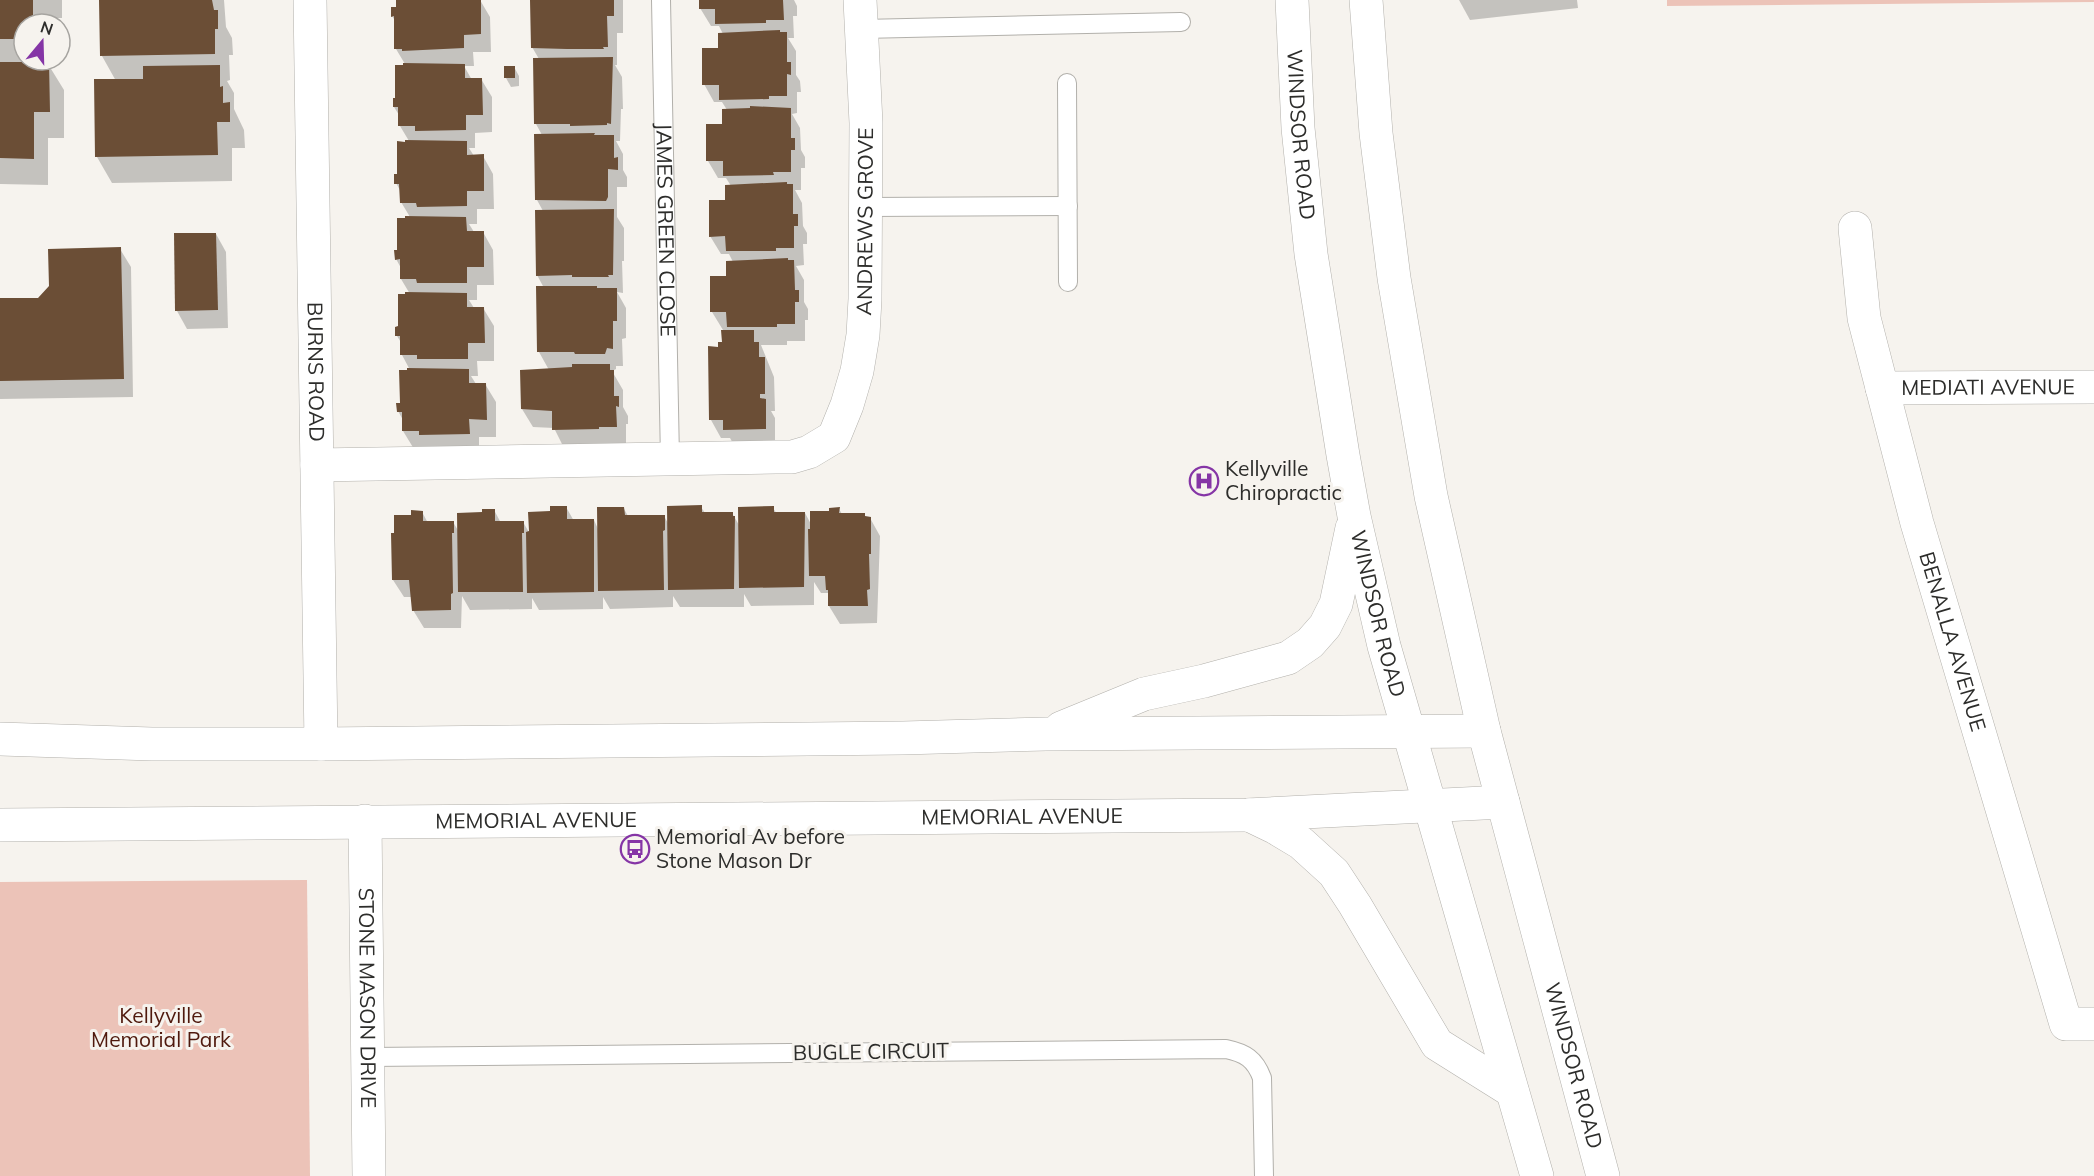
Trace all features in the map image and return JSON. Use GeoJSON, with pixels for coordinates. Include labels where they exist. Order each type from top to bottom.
{"type":"FeatureCollection","features":[{"type":"Feature","properties":{"kind":"main road","name":"BURNS ROAD"},"geometry":{"type":"LineString","coordinates":[[310,0],[321,744]]}},
{"type":"Feature","properties":{"kind":"main road","name":"WINDSOR ROAD"},"geometry":{"type":"LineString","coordinates":[[1292,0],[1298,128],[1311,254],[1342,455],[1354,516],[1384,646],[1537,1176]]}},
{"type":"Feature","properties":{"kind":"main road","name":"WINDSOR ROAD"},"geometry":{"type":"LineString","coordinates":[[1366,0],[1376,133],[1394,278],[1431,496],[1484,731],[1603,1176]]}},
{"type":"Feature","properties":{"kind":"main road","name":"ANDREWS GROVE"},"geometry":{"type":"LineString","coordinates":[[670,459],[792,456],[808,452],[834,437],[857,372],[863,335],[866,123],[861,14]]}},
{"type":"Feature","properties":{"kind":"main road","name":"BENALLA AVENUE"},"geometry":{"type":"LineString","coordinates":[[1855,228],[1863,318],[1917,523],[2066,1024],[2094,1024]]}},
{"type":"Feature","properties":{"kind":"main road","name":"MEDIATI AVENUE"},"geometry":{"type":"LineString","coordinates":[[1882,388],[2094,387]]}},
{"type":"Feature","properties":{"kind":"main road"},"geometry":{"type":"LineString","coordinates":[[317,465],[670,459]]}},
{"type":"Feature","properties":{"kind":"main road"},"geometry":{"type":"LineString","coordinates":[[1046,734],[1144,694],[1204,681],[1288,658],[1310,643],[1325,626],[1336,604],[1354,516]]}},
{"type":"Feature","properties":{"kind":"main road"},"geometry":{"type":"LineString","coordinates":[[0,739],[152,744],[321,744],[903,738],[1046,734],[1484,731]]}},
{"type":"Feature","properties":{"kind":"main road","name":"MEMORIAL AVENUE"},"geometry":{"type":"LineString","coordinates":[[0,825],[1247,815],[1503,802]]}},
{"type":"Feature","properties":{"kind":"main road"},"geometry":{"type":"LineString","coordinates":[[1247,815],[1276,828],[1301,843],[1334,873],[1437,1044],[1512,1091]]}},
{"type":"Feature","properties":{"kind":"main road","name":"STONE MASON DRIVE"},"geometry":{"type":"LineString","coordinates":[[365,821],[369,1176]]}},
{"type":"Feature","properties":{"kind":"lane","name":"JAMES GREEN CLOSE"},"geometry":{"type":"LineString","coordinates":[[661,0],[670,459]]}},
{"type":"Feature","properties":{"kind":"lane"},"geometry":{"type":"LineString","coordinates":[[861,14],[1181,22]]}},
{"type":"Feature","properties":{"kind":"lane"},"geometry":{"type":"LineString","coordinates":[[1067,83],[1068,282]]}},
{"type":"Feature","properties":{"kind":"lane"},"geometry":{"type":"LineString","coordinates":[[866,207],[1068,206]]}},
{"type":"Feature","properties":{"kind":"lane","name":"BUGLE CIRCUIT"},"geometry":{"type":"LineString","coordinates":[[368,1057],[1226,1049],[1249,1056],[1258,1065],[1262,1078],[1264,1176]]}},
{"type":"Feature","properties":{"kind":"green space"},"geometry":{"type":"Polygon","coordinates":[[[1667,0],[2094,0],[2094,2],[1667,6],[1667,0]]]}},
{"type":"Feature","properties":{"kind":"green space","name":"Kellyville Memorial Park"},"geometry":{"type":"Polygon","coordinates":[[[307,880],[310,1176],[0,1176],[0,882],[307,880]]]}},
{"type":"Feature","properties":{"kind":"building"},"geometry":{"type":"Polygon","coordinates":[[[0,0],[33,0],[33,12],[12,12],[12,39],[0,39],[0,0]]]}},
{"type":"Feature","properties":{"kind":"building"},"geometry":{"type":"Polygon","coordinates":[[[99,0],[212,0],[214,10],[218,10],[215,54],[100,56],[99,0]]]}},
{"type":"Feature","properties":{"kind":"building"},"geometry":{"type":"Polygon","coordinates":[[[396,0],[481,0],[481,34],[464,35],[464,48],[402,51],[402,49],[394,49],[394,16],[391,17],[391,7],[396,7],[396,0]]]}},
{"type":"Feature","properties":{"kind":"building"},"geometry":{"type":"Polygon","coordinates":[[[530,0],[614,0],[614,16],[607,16],[608,47],[603,47],[604,49],[531,48],[530,0]]]}},
{"type":"Feature","properties":{"kind":"building"},"geometry":{"type":"Polygon","coordinates":[[[699,0],[783,0],[784,20],[766,20],[766,23],[715,24],[715,9],[699,9],[699,0]]]}},
{"type":"Feature","properties":{"kind":"building"},"geometry":{"type":"Polygon","coordinates":[[[780,30],[780,32],[787,32],[787,62],[791,62],[791,75],[787,74],[787,96],[769,96],[769,99],[719,100],[719,85],[702,85],[702,48],[718,48],[718,33],[780,30]]]}},
{"type":"Feature","properties":{"kind":"building"},"geometry":{"type":"Polygon","coordinates":[[[613,57],[611,124],[570,126],[570,124],[534,124],[533,58],[613,57]]]}},
{"type":"Feature","properties":{"kind":"building"},"geometry":{"type":"Polygon","coordinates":[[[0,62],[12,62],[12,72],[49,72],[50,112],[34,112],[34,159],[0,158],[0,62]]]}},
{"type":"Feature","properties":{"kind":"building"},"geometry":{"type":"Polygon","coordinates":[[[403,63],[465,64],[465,78],[482,78],[483,115],[466,115],[466,130],[415,131],[415,126],[398,126],[398,107],[393,107],[395,65],[403,65],[403,63]]]}},
{"type":"Feature","properties":{"kind":"building"},"geometry":{"type":"Polygon","coordinates":[[[220,65],[220,87],[223,86],[223,103],[230,102],[230,122],[217,122],[218,155],[95,157],[94,79],[143,79],[143,66],[220,65]]]}},
{"type":"Feature","properties":{"kind":"building"},"geometry":{"type":"Polygon","coordinates":[[[504,66],[515,66],[515,78],[504,78],[504,66]]]}},
{"type":"Feature","properties":{"kind":"building"},"geometry":{"type":"Polygon","coordinates":[[[750,106],[791,108],[791,138],[795,138],[795,150],[791,150],[791,172],[773,172],[774,175],[723,176],[723,161],[706,161],[706,124],[722,124],[722,109],[750,108],[750,106]]]}},
{"type":"Feature","properties":{"kind":"building"},"geometry":{"type":"Polygon","coordinates":[[[595,133],[594,135],[614,135],[614,158],[618,157],[618,170],[608,169],[606,201],[535,200],[534,134],[595,133]]]}},
{"type":"Feature","properties":{"kind":"building"},"geometry":{"type":"Polygon","coordinates":[[[405,140],[467,141],[467,155],[484,154],[484,191],[467,191],[467,206],[417,207],[416,203],[400,203],[399,184],[394,184],[394,174],[397,174],[397,141],[405,142],[405,140]]]}},
{"type":"Feature","properties":{"kind":"building"},"geometry":{"type":"Polygon","coordinates":[[[787,182],[787,184],[793,184],[793,214],[798,214],[798,226],[794,226],[794,248],[776,248],[776,251],[726,251],[725,236],[709,237],[709,200],[725,200],[725,185],[787,182]]]}},
{"type":"Feature","properties":{"kind":"building"},"geometry":{"type":"Polygon","coordinates":[[[614,209],[613,275],[608,275],[609,277],[536,276],[535,210],[614,209]]]}},
{"type":"Feature","properties":{"kind":"building"},"geometry":{"type":"Polygon","coordinates":[[[405,216],[466,217],[467,231],[484,231],[484,267],[467,267],[467,283],[417,283],[416,279],[400,279],[400,259],[395,260],[394,250],[397,250],[397,218],[405,218],[405,216]]]}},
{"type":"Feature","properties":{"kind":"building"},"geometry":{"type":"Polygon","coordinates":[[[174,233],[216,233],[218,310],[175,311],[174,233]]]}},
{"type":"Feature","properties":{"kind":"building"},"geometry":{"type":"Polygon","coordinates":[[[121,247],[124,379],[0,381],[0,298],[38,298],[49,286],[48,249],[121,247]]]}},
{"type":"Feature","properties":{"kind":"building"},"geometry":{"type":"Polygon","coordinates":[[[788,258],[788,260],[794,260],[795,290],[799,290],[799,302],[795,302],[795,324],[777,324],[777,327],[727,327],[726,312],[710,312],[710,276],[726,276],[726,261],[788,258]]]}},
{"type":"Feature","properties":{"kind":"building"},"geometry":{"type":"Polygon","coordinates":[[[536,286],[617,288],[617,321],[613,321],[613,349],[607,348],[605,354],[537,352],[536,286]]]}},
{"type":"Feature","properties":{"kind":"building"},"geometry":{"type":"Polygon","coordinates":[[[405,292],[467,293],[467,307],[484,307],[485,343],[468,343],[468,359],[417,359],[417,355],[400,355],[400,336],[395,336],[395,327],[398,326],[398,294],[405,294],[405,292]]]}},
{"type":"Feature","properties":{"kind":"building"},"geometry":{"type":"Polygon","coordinates":[[[721,330],[754,330],[754,342],[759,342],[759,357],[765,357],[765,394],[760,394],[760,398],[766,399],[766,429],[723,430],[723,420],[709,420],[708,346],[718,347],[718,342],[722,342],[721,330]]]}},
{"type":"Feature","properties":{"kind":"building"},"geometry":{"type":"Polygon","coordinates":[[[572,364],[610,364],[610,370],[614,370],[614,396],[619,396],[619,407],[616,406],[617,427],[552,430],[552,411],[521,409],[520,370],[572,367],[572,364]]]}},
{"type":"Feature","properties":{"kind":"building"},"geometry":{"type":"Polygon","coordinates":[[[407,368],[469,369],[469,383],[486,383],[487,420],[469,419],[470,434],[419,435],[419,431],[402,431],[402,412],[397,412],[396,403],[400,403],[399,370],[407,370],[407,368]]]}},
{"type":"Feature","properties":{"kind":"building"},"geometry":{"type":"Polygon","coordinates":[[[702,505],[702,512],[733,512],[735,516],[734,589],[668,590],[667,506],[702,505]]]}},
{"type":"Feature","properties":{"kind":"building"},"geometry":{"type":"Polygon","coordinates":[[[550,506],[567,506],[567,519],[594,519],[594,592],[527,593],[528,512],[550,511],[550,506]]]}},
{"type":"Feature","properties":{"kind":"building"},"geometry":{"type":"Polygon","coordinates":[[[774,506],[774,512],[805,512],[804,587],[739,588],[738,507],[774,506]]]}},
{"type":"Feature","properties":{"kind":"building"},"geometry":{"type":"Polygon","coordinates":[[[597,507],[624,507],[625,515],[665,515],[664,590],[598,591],[597,507]]]}},
{"type":"Feature","properties":{"kind":"building"},"geometry":{"type":"Polygon","coordinates":[[[840,507],[839,513],[865,513],[865,516],[871,517],[868,606],[828,606],[825,576],[809,576],[810,511],[829,511],[829,508],[840,507]]]}},
{"type":"Feature","properties":{"kind":"building"},"geometry":{"type":"Polygon","coordinates":[[[482,509],[495,509],[495,521],[524,521],[524,533],[522,533],[523,592],[458,592],[457,513],[482,512],[482,509]]]}},
{"type":"Feature","properties":{"kind":"building"},"geometry":{"type":"Polygon","coordinates":[[[411,510],[423,511],[423,521],[454,521],[451,610],[412,611],[409,580],[392,580],[391,533],[394,533],[394,515],[411,515],[411,510]]]}},
{"type":"Feature","properties":{"kind":"place","name":"Kellyville Chiropractic"},"geometry":{"type":"Point","coordinates":[1204,481]}},
{"type":"Feature","properties":{"kind":"place","name":"Memorial Av before Stone Mason Dr"},"geometry":{"type":"Point","coordinates":[635,849]}}]}
